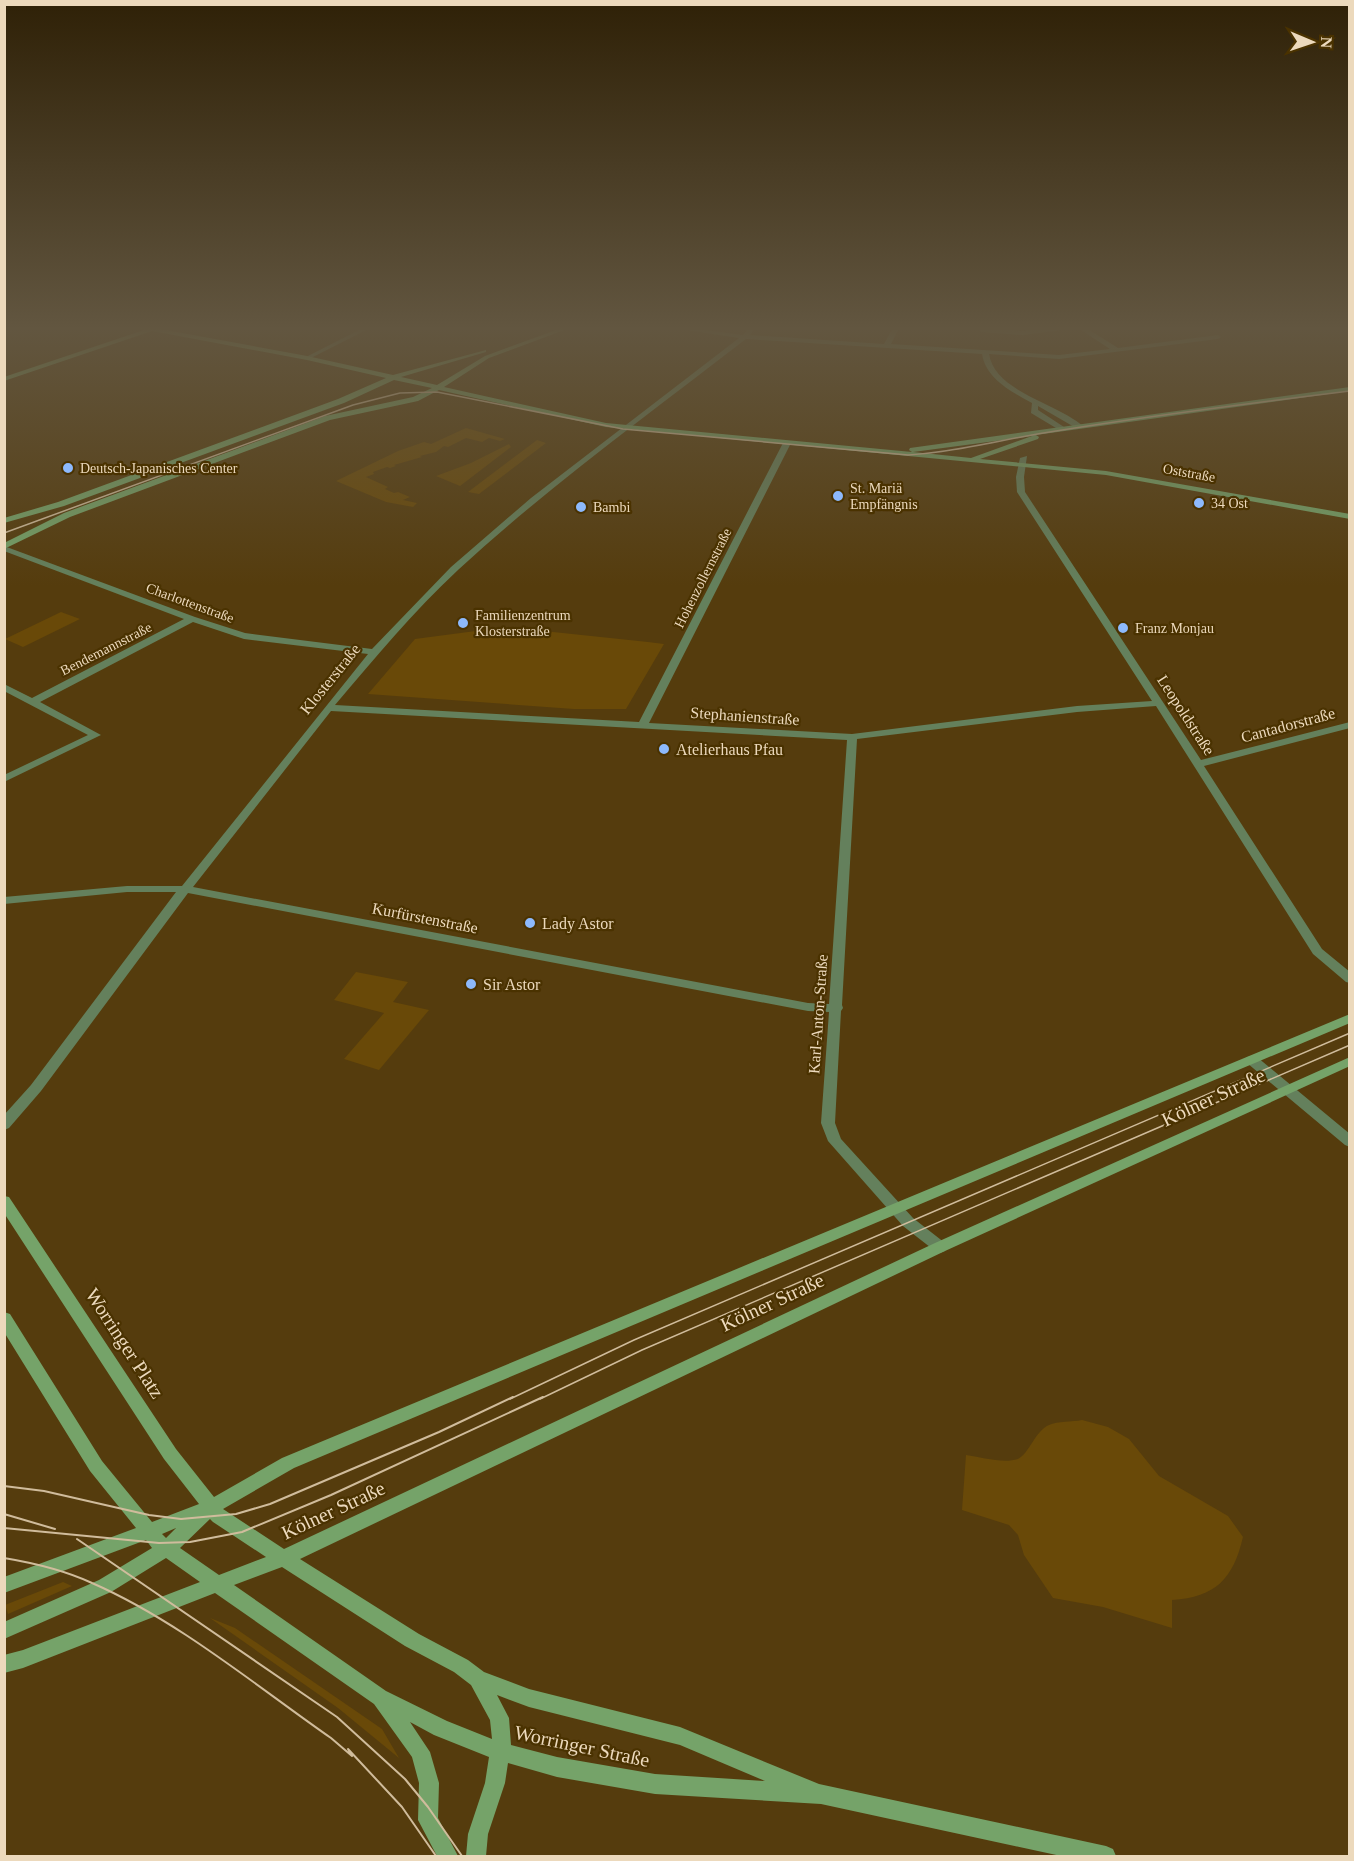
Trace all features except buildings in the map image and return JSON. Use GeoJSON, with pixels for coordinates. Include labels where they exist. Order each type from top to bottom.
{"type":"FeatureCollection","features":[{"type":"Feature","properties":{"kind":"main road"},"geometry":{"type":"LineString","coordinates":[[4,520],[61,504],[309,413]]}},
{"type":"Feature","properties":{"kind":"main road"},"geometry":{"type":"LineString","coordinates":[[4,547],[67,515],[328,418],[357,413]]}},
{"type":"Feature","properties":{"kind":"main road","name":"Oststraße"},"geometry":{"type":"LineString","coordinates":[[548,413],[625,428],[956,459],[1023,462],[1035,466],[1106,472],[1350,517]]}},
{"type":"Feature","properties":{"kind":"main road"},"geometry":{"type":"LineString","coordinates":[[870,451],[934,448],[987,438],[1178,413]]}},
{"type":"Feature","properties":{"kind":"main road"},"geometry":{"type":"LineString","coordinates":[[956,459],[977,458],[1058,429]]}},
{"type":"Feature","properties":{"kind":"main road"},"geometry":{"type":"LineString","coordinates":[[1018,444],[1023,462]]}},
{"type":"Feature","properties":{"kind":"main road","name":"Kölner Straße"},"geometry":{"type":"LineString","coordinates":[[210,1508],[288,1463],[1350,1018]]}},
{"type":"Feature","properties":{"kind":"main road","name":"Kölner Straße"},"geometry":{"type":"LineString","coordinates":[[213,1583],[283,1558],[940,1247],[1350,1061]]}},
{"type":"Feature","properties":{"kind":"main road","name":"Worringer Platz"},"geometry":{"type":"LineString","coordinates":[[4,1201],[170,1454],[210,1508]]}},
{"type":"Feature","properties":{"kind":"main road"},"geometry":{"type":"LineString","coordinates":[[4,1318],[87,1453],[147,1531]]}},
{"type":"Feature","properties":{"kind":"main road"},"geometry":{"type":"LineString","coordinates":[[4,1585],[210,1508]]}},
{"type":"Feature","properties":{"kind":"main road"},"geometry":{"type":"LineString","coordinates":[[4,1631],[105,1586],[166,1549],[210,1508]]}},
{"type":"Feature","properties":{"kind":"main road","name":"Worringer Straße"},"geometry":{"type":"LineString","coordinates":[[210,1508],[231,1525],[412,1640],[462,1666],[478,1678],[537,1700],[680,1736],[821,1794]]}},
{"type":"Feature","properties":{"kind":"main road","name":"Worringer Straße"},"geometry":{"type":"LineString","coordinates":[[147,1531],[166,1549],[213,1583],[379,1697],[441,1728],[501,1752],[557,1767],[655,1784],[821,1794],[1106,1857]]}},
{"type":"Feature","properties":{"kind":"main road"},"geometry":{"type":"LineString","coordinates":[[4,1664],[23,1659],[213,1583]]}},
{"type":"Feature","properties":{"kind":"main road"},"geometry":{"type":"LineString","coordinates":[[476,1857],[478,1834],[495,1783],[501,1752],[499,1718],[478,1678]]}},
{"type":"Feature","properties":{"kind":"main road"},"geometry":{"type":"LineString","coordinates":[[379,1697],[420,1752],[429,1782],[428,1821],[448,1857]]}},
{"type":"Feature","properties":{"kind":"street","name":"Klosterstraße"},"geometry":{"type":"LineString","coordinates":[[4,1125],[36,1088],[185,889],[373,652],[454,569],[534,500],[645,413]]}},
{"type":"Feature","properties":{"kind":"street"},"geometry":{"type":"LineString","coordinates":[[1036,413],[1058,429]]}},
{"type":"Feature","properties":{"kind":"street"},"geometry":{"type":"LineString","coordinates":[[1059,413],[1079,426]]}},
{"type":"Feature","properties":{"kind":"street","name":"Hohenzollernstraße"},"geometry":{"type":"LineString","coordinates":[[643,724],[787,443]]}},
{"type":"Feature","properties":{"kind":"street","name":"Leopoldstraße"},"geometry":{"type":"LineString","coordinates":[[1023,462],[1021,492],[1317,951],[1350,979]]}},
{"type":"Feature","properties":{"kind":"street","name":"Charlottenstraße"},"geometry":{"type":"LineString","coordinates":[[4,547],[192,619],[243,636],[373,652]]}},
{"type":"Feature","properties":{"kind":"street","name":"Bendemannstraße"},"geometry":{"type":"LineString","coordinates":[[32,702],[192,619]]}},
{"type":"Feature","properties":{"kind":"street"},"geometry":{"type":"LineString","coordinates":[[4,687],[96,735],[4,779]]}},
{"type":"Feature","properties":{"kind":"street","name":"Stephanienstraße"},"geometry":{"type":"LineString","coordinates":[[328,708],[852,737],[1077,709],[1159,703]]}},
{"type":"Feature","properties":{"kind":"street","name":"Cantadorstraße"},"geometry":{"type":"LineString","coordinates":[[1198,764],[1350,725]]}},
{"type":"Feature","properties":{"kind":"street","name":"Karl-Anton-Straße"},"geometry":{"type":"LineString","coordinates":[[852,737],[837,1008],[828,1123],[835,1141],[908,1222],[940,1247]]}},
{"type":"Feature","properties":{"kind":"street","name":"Kurfürstenstraße"},"geometry":{"type":"LineString","coordinates":[[4,902],[127,889],[185,889],[808,1006],[837,1008]]}},
{"type":"Feature","properties":{"kind":"street"},"geometry":{"type":"LineString","coordinates":[[1252,1060],[1350,1142]]}},
{"type":"Feature","properties":{"kind":"shaded area"},"geometry":{"type":"Polygon","coordinates":[[[466,428],[505,439],[500,441],[489,438],[482,442],[466,438],[448,447],[444,446],[436,452],[373,472],[374,474],[366,477],[388,487],[385,489],[410,497],[403,500],[417,503],[413,507],[386,502],[336,481],[398,451],[424,442],[431,444],[466,428]]]}},
{"type":"Feature","properties":{"kind":"shaded area"},"geometry":{"type":"Polygon","coordinates":[[[537,440],[546,443],[479,494],[468,492],[537,440]]]}},
{"type":"Feature","properties":{"kind":"shaded area"},"geometry":{"type":"Polygon","coordinates":[[[509,444],[511,447],[460,486],[436,476],[471,463],[509,444]]]}},
{"type":"Feature","properties":{"kind":"shaded area"},"geometry":{"type":"Polygon","coordinates":[[[61,612],[80,619],[23,647],[5,639],[61,612]]]}},
{"type":"Feature","properties":{"kind":"shaded area"},"geometry":{"type":"Polygon","coordinates":[[[506,627],[664,644],[626,709],[574,709],[368,694],[415,639],[506,627]]]}},
{"type":"Feature","properties":{"kind":"shaded area"},"geometry":{"type":"Polygon","coordinates":[[[356,972],[408,982],[393,1002],[429,1010],[379,1070],[344,1059],[384,1013],[334,1000],[356,972]]]}},
{"type":"Feature","properties":{"kind":"shaded area"},"geometry":{"type":"Polygon","coordinates":[[[1082,1420],[1108,1427],[1129,1439],[1159,1476],[1228,1516],[1243,1537],[1234,1564],[1220,1583],[1200,1595],[1172,1600],[1172,1628],[1103,1607],[1053,1598],[1024,1555],[1018,1535],[1009,1525],[962,1510],[966,1455],[999,1460],[1018,1459],[1044,1428],[1057,1423],[1082,1420]]]}},
{"type":"Feature","properties":{"kind":"shaded area"},"geometry":{"type":"Polygon","coordinates":[[[63,1582],[72,1586],[8,1614],[5,1605],[63,1582]]]}},
{"type":"Feature","properties":{"kind":"shaded area"},"geometry":{"type":"Polygon","coordinates":[[[210,1618],[235,1628],[382,1729],[399,1758],[338,1708],[210,1618]]]}},
{"type":"Feature","properties":{"kind":"tram line"},"geometry":{"type":"LineString","coordinates":[[4,533],[332,413]]}},
{"type":"Feature","properties":{"kind":"tram line"},"geometry":{"type":"LineString","coordinates":[[542,413],[623,429],[908,455],[1182,413]]}},
{"type":"Feature","properties":{"kind":"tram line"},"geometry":{"type":"LineString","coordinates":[[510,1399],[634,1340],[1350,1033]]}},
{"type":"Feature","properties":{"kind":"tram line"},"geometry":{"type":"LineString","coordinates":[[540,1399],[642,1350],[1350,1045]]}},
{"type":"Feature","properties":{"kind":"tram line"},"geometry":{"type":"LineString","coordinates":[[4,1486],[44,1491],[149,1515],[181,1519],[236,1514],[270,1504],[439,1432],[513,1397]]}},
{"type":"Feature","properties":{"kind":"tram line"},"geometry":{"type":"LineString","coordinates":[[4,1528],[159,1543],[190,1542],[242,1532],[331,1495],[543,1397]]}},
{"type":"Feature","properties":{"kind":"tram line"},"geometry":{"type":"LineString","coordinates":[[4,1514],[55,1529]]}},
{"type":"Feature","properties":{"kind":"tram line"},"geometry":{"type":"LineString","coordinates":[[77,1539],[337,1717],[405,1779],[428,1807],[462,1856]]}},
{"type":"Feature","properties":{"kind":"tram line"},"geometry":{"type":"LineString","coordinates":[[4,1558],[71,1574],[92,1583],[155,1615],[215,1654],[331,1738],[352,1756],[348,1749],[402,1807],[436,1856]]}},
{"type":"Feature","properties":{"kind":"place","name":"Deutsch-Japanisches Center"},"geometry":{"type":"Point","coordinates":[68,468]}},
{"type":"Feature","properties":{"kind":"place","name":"St. Mariä Empfängnis"},"geometry":{"type":"Point","coordinates":[838,496]}},
{"type":"Feature","properties":{"kind":"place","name":"34 Ost"},"geometry":{"type":"Point","coordinates":[1199,503]}},
{"type":"Feature","properties":{"kind":"place","name":"Bambi"},"geometry":{"type":"Point","coordinates":[581,507]}},
{"type":"Feature","properties":{"kind":"place","name":"Familienzentrum Klosterstraße"},"geometry":{"type":"Point","coordinates":[463,623]}},
{"type":"Feature","properties":{"kind":"place","name":"Franz Monjau"},"geometry":{"type":"Point","coordinates":[1123,628]}},
{"type":"Feature","properties":{"kind":"place","name":"Atelierhaus Pfau"},"geometry":{"type":"Point","coordinates":[664,749]}},
{"type":"Feature","properties":{"kind":"place","name":"Lady Astor"},"geometry":{"type":"Point","coordinates":[530,923]}},
{"type":"Feature","properties":{"kind":"place","name":"Sir Astor"},"geometry":{"type":"Point","coordinates":[471,984]}}]}
